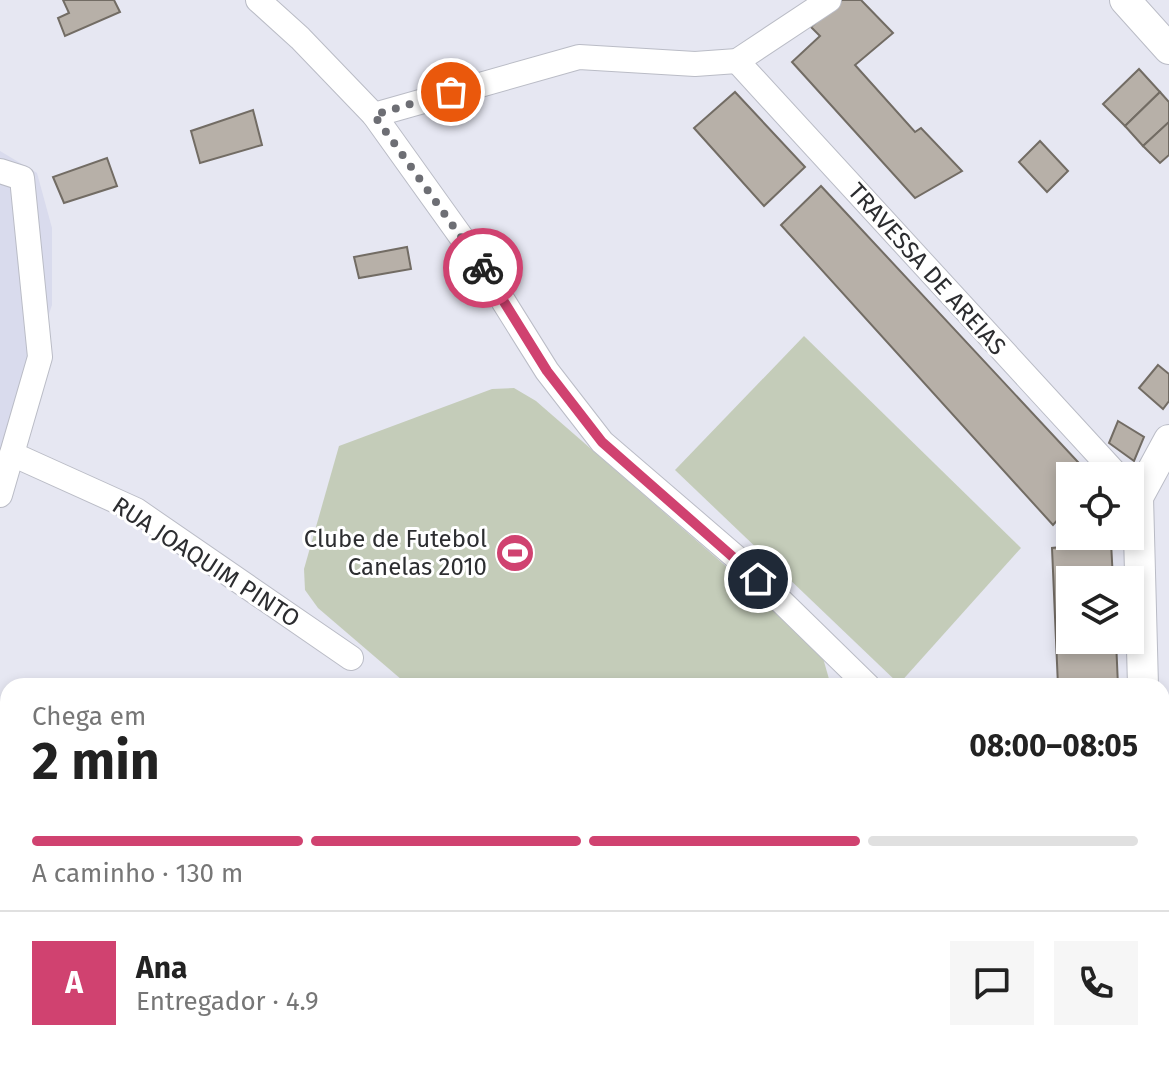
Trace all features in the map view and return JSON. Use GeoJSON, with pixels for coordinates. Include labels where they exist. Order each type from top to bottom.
{"type":"FeatureCollection","features":[{"type":"Feature","properties":{"kind":"street"},"geometry":{"type":"LineString","coordinates":[[258,0],[300,38],[374,115],[477,259],[547,371],[602,442],[738,559],[860,678]]}},
{"type":"Feature","properties":{"kind":"street"},"geometry":{"type":"LineString","coordinates":[[374,115],[579,57],[695,64],[737,61],[829,0]]}},
{"type":"Feature","properties":{"kind":"street"},"geometry":{"type":"LineString","coordinates":[[1125,0],[1169,49]]}},
{"type":"Feature","properties":{"kind":"street","name":"TRAVESSA DE AREIAS"},"geometry":{"type":"LineString","coordinates":[[737,61],[1106,462]]}},
{"type":"Feature","properties":{"kind":"street"},"geometry":{"type":"LineString","coordinates":[[0,171],[22,178],[40,357],[0,495]]}},
{"type":"Feature","properties":{"kind":"street"},"geometry":{"type":"LineString","coordinates":[[1144,469],[1169,440]]}},
{"type":"Feature","properties":{"kind":"street","name":"RUA JOAQUIM PINTO"},"geometry":{"type":"LineString","coordinates":[[12,454],[136,510],[351,658]]}},
{"type":"Feature","properties":{"kind":"street"},"geometry":{"type":"LineString","coordinates":[[1133,550],[1142,678]]}},
{"type":"Feature","properties":{"kind":"shaded area"},"geometry":{"type":"Polygon","coordinates":[[[0,151],[37,173],[52,228],[52,305],[0,458],[0,151]]]}},
{"type":"Feature","properties":{"kind":"green space"},"geometry":{"type":"Polygon","coordinates":[[[804,336],[1021,548],[904,678],[893,678],[675,470],[804,336]]]}},
{"type":"Feature","properties":{"kind":"green space"},"geometry":{"type":"Polygon","coordinates":[[[514,388],[536,401],[813,642],[823,658],[829,678],[400,678],[318,608],[305,590],[304,569],[339,446],[492,389],[514,388]]]}},
{"type":"Feature","properties":{"kind":"building"},"geometry":{"type":"Polygon","coordinates":[[[63,0],[114,0],[120,12],[65,36],[58,18],[69,13],[63,0]]]}},
{"type":"Feature","properties":{"kind":"building"},"geometry":{"type":"Polygon","coordinates":[[[842,0],[861,0],[893,33],[855,65],[915,132],[921,128],[962,171],[915,198],[792,62],[820,36],[811,27],[842,0]]]}},
{"type":"Feature","properties":{"kind":"building"},"geometry":{"type":"Polygon","coordinates":[[[1139,69],[1160,92],[1125,126],[1103,104],[1139,69]]]}},
{"type":"Feature","properties":{"kind":"building"},"geometry":{"type":"Polygon","coordinates":[[[735,92],[805,167],[764,206],[694,128],[735,92]]]}},
{"type":"Feature","properties":{"kind":"building"},"geometry":{"type":"Polygon","coordinates":[[[1160,92],[1169,102],[1169,122],[1143,146],[1125,126],[1160,92]]]}},
{"type":"Feature","properties":{"kind":"building"},"geometry":{"type":"Polygon","coordinates":[[[253,110],[262,145],[200,163],[191,131],[253,110]]]}},
{"type":"Feature","properties":{"kind":"building"},"geometry":{"type":"Polygon","coordinates":[[[1169,122],[1169,155],[1160,163],[1143,146],[1169,122]]]}},
{"type":"Feature","properties":{"kind":"building"},"geometry":{"type":"Polygon","coordinates":[[[1040,141],[1068,171],[1047,192],[1019,162],[1040,141]]]}},
{"type":"Feature","properties":{"kind":"building"},"geometry":{"type":"Polygon","coordinates":[[[107,158],[117,186],[64,203],[53,177],[107,158]]]}},
{"type":"Feature","properties":{"kind":"building"},"geometry":{"type":"Polygon","coordinates":[[[821,186],[1078,462],[1056,462],[1056,522],[1053,525],[781,225],[821,186]]]}},
{"type":"Feature","properties":{"kind":"building"},"geometry":{"type":"Polygon","coordinates":[[[407,247],[411,269],[359,278],[354,257],[407,247]]]}},
{"type":"Feature","properties":{"kind":"building"},"geometry":{"type":"Polygon","coordinates":[[[1158,365],[1169,374],[1169,401],[1163,409],[1139,388],[1158,365]]]}},
{"type":"Feature","properties":{"kind":"building"},"geometry":{"type":"Polygon","coordinates":[[[1118,421],[1144,437],[1134,461],[1109,443],[1118,421]]]}},
{"type":"Feature","properties":{"kind":"building"},"geometry":{"type":"Polygon","coordinates":[[[1052,548],[1111,550],[1112,566],[1056,566],[1056,640],[1052,548]]]}},
{"type":"Feature","properties":{"kind":"building"},"geometry":{"type":"Polygon","coordinates":[[[1057,654],[1117,654],[1118,678],[1058,678],[1057,654]]]}},
{"type":"Feature","properties":{"kind":"way so far"},"geometry":{"type":"LineString","coordinates":[[451,92],[374,115],[483,268]]}},
{"type":"Feature","properties":{"kind":"place","name":"Clube de Futebol Canelas 2010"},"geometry":{"type":"Point","coordinates":[515,553]}},
{"type":"Feature","properties":{"kind":"route"},"geometry":{"type":"LineString","coordinates":[[483,268],[547,371],[602,442],[758,579]]}}]}
